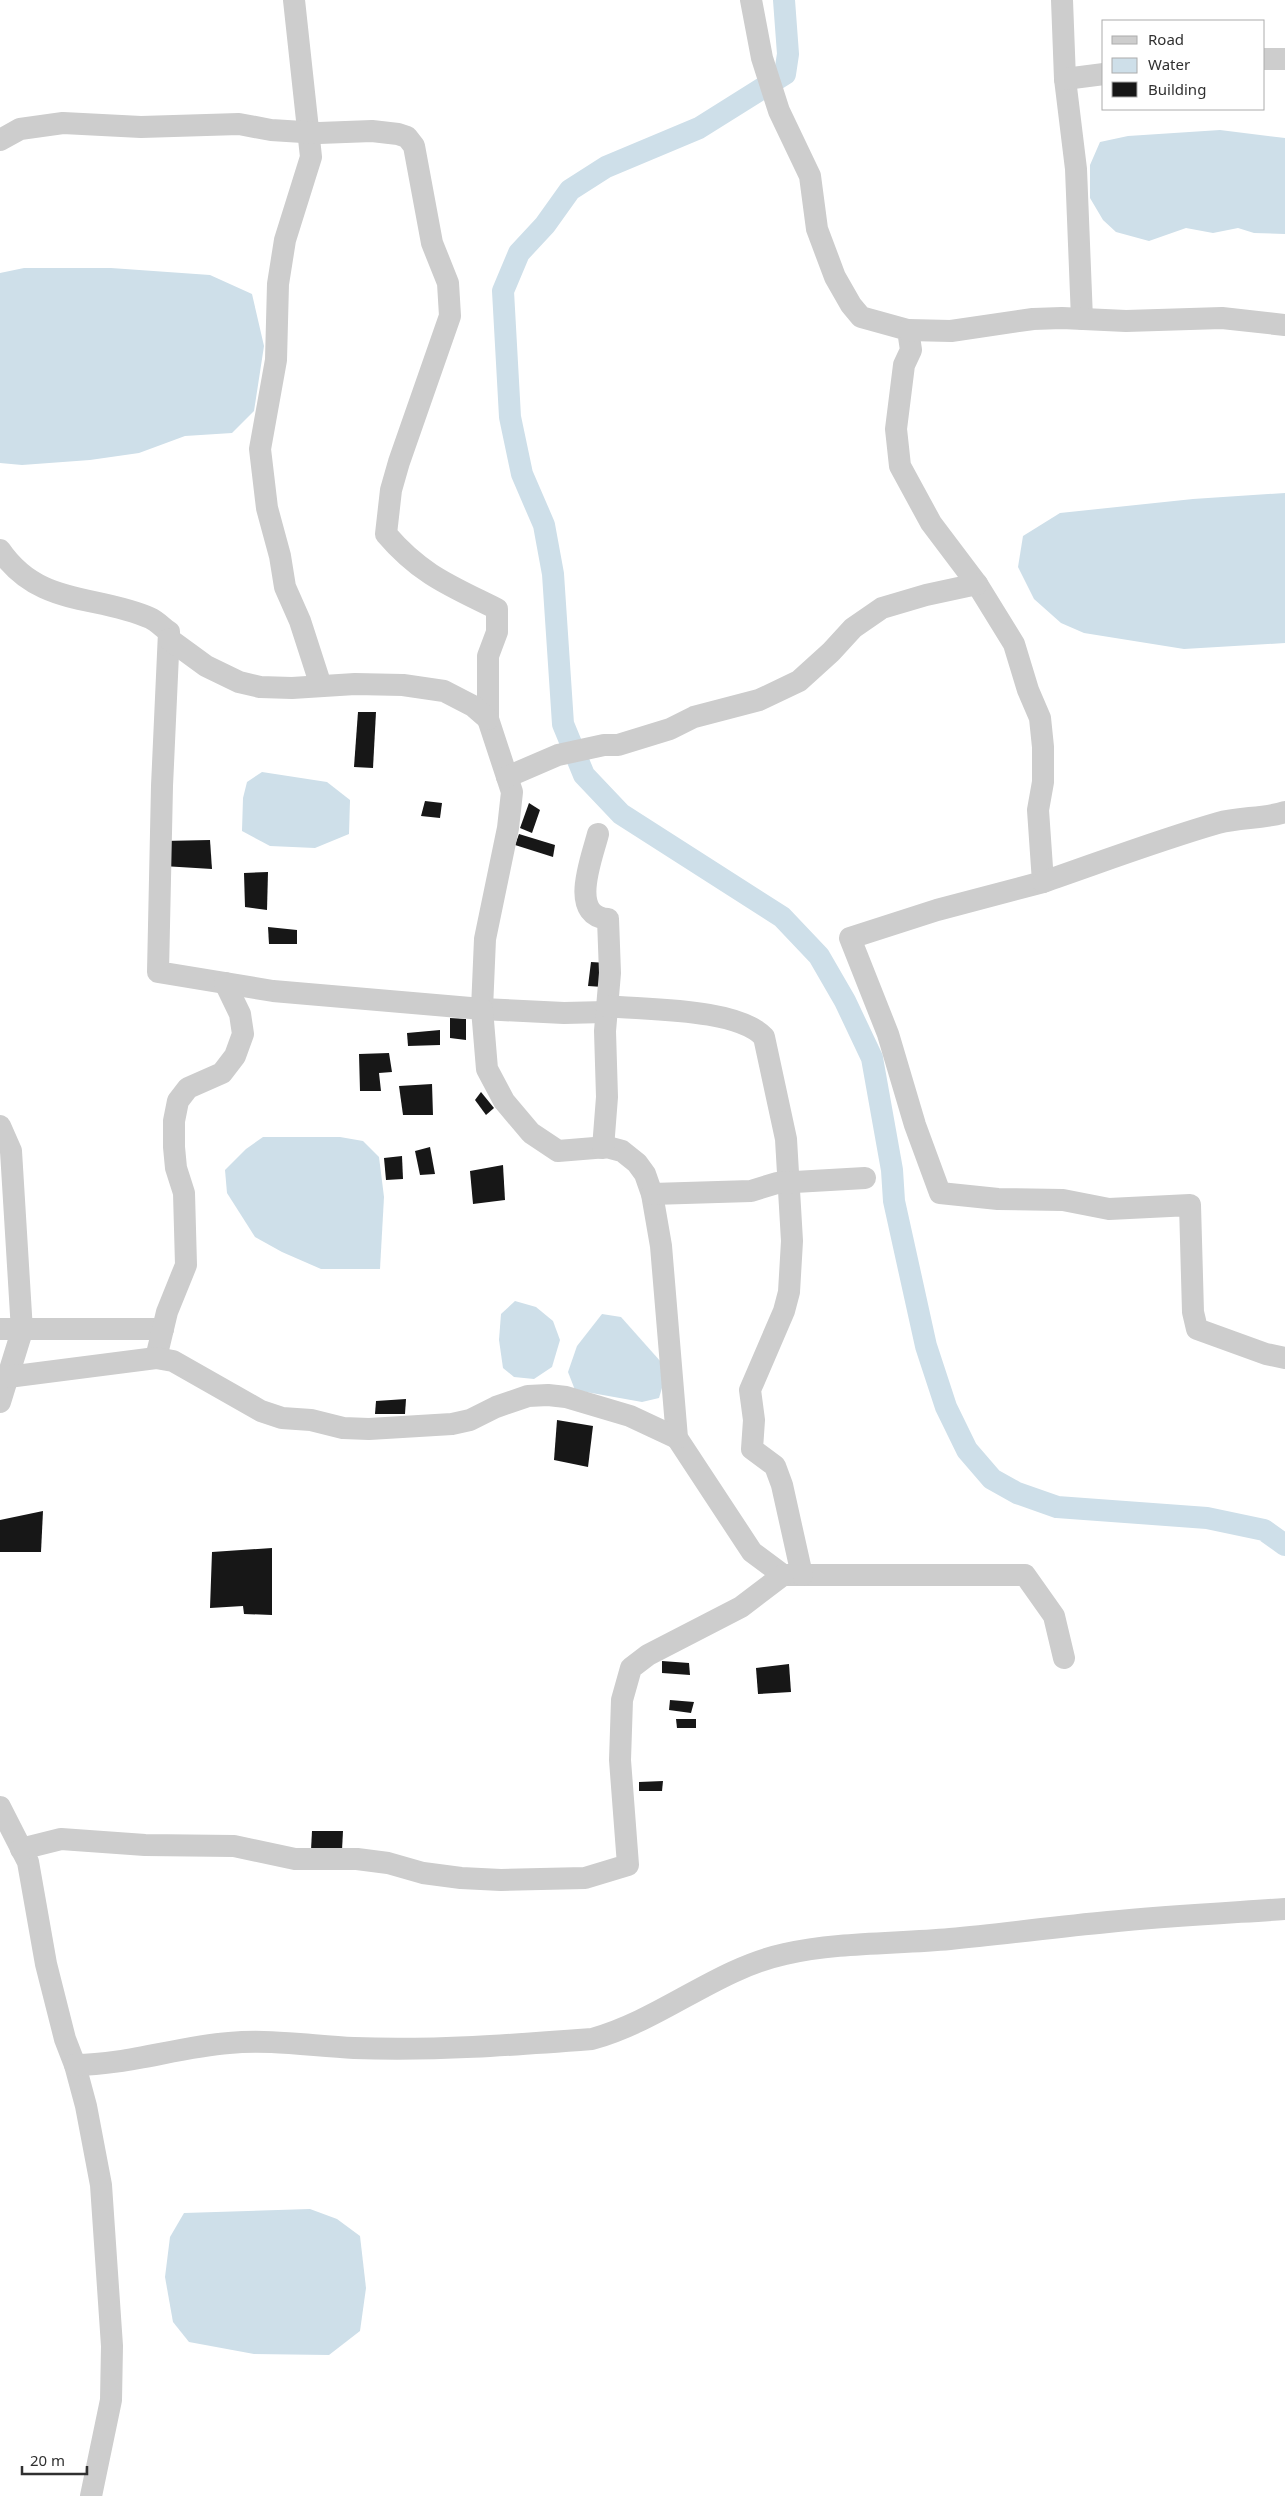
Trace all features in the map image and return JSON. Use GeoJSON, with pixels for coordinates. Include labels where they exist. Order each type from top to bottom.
{"type":"FeatureCollection","features":[{"type":"Feature","properties":{"kind":"street"},"geometry":{"type":"LineString","coordinates":[[294,0],[310,156],[285,240],[278,284],[276,360],[260,449],[267,508],[285,587],[300,621],[321,686]]}},
{"type":"Feature","properties":{"kind":"street"},"geometry":{"type":"LineString","coordinates":[[1062,0],[1065,79],[1076,169],[1082,319]]}},
{"type":"Feature","properties":{"kind":"street"},"geometry":{"type":"LineString","coordinates":[[751,3],[762,58],[779,110],[810,176],[817,229],[825,255],[851,305],[861,318],[908,330],[939,332],[1032,319],[1126,321],[1222,318],[1285,325]]}},
{"type":"Feature","properties":{"kind":"street"},"geometry":{"type":"LineString","coordinates":[[1265,59],[1285,59]]}},
{"type":"Feature","properties":{"kind":"street"},"geometry":{"type":"LineString","coordinates":[[1065,79],[1102,74]]}},
{"type":"Feature","properties":{"kind":"street"},"geometry":{"type":"LineString","coordinates":[[0,140],[20,129],[63,123],[141,127],[239,124],[271,130],[319,133],[372,131],[398,134],[407,137],[414,146],[432,243],[448,283],[450,316],[399,462],[391,490],[386,534],[405,556],[444,584],[498,609],[497,632],[488,656],[488,720],[512,792],[511,808],[485,939],[482,1009],[487,1069],[504,1101],[514,1114],[531,1133],[558,1151],[603,1148],[622,1151],[637,1162],[645,1174],[652,1194],[661,1246],[677,1438],[752,1552],[792,1575],[1025,1575],[1054,1616],[1064,1658]]}},
{"type":"Feature","properties":{"kind":"street"},"geometry":{"type":"LineString","coordinates":[[908,330],[911,350],[904,365],[896,429],[900,466],[931,523],[977,584],[1014,644],[1028,690],[1040,718],[1043,747],[1043,782],[1038,810],[1044,882]]}},
{"type":"Feature","properties":{"kind":"street"},"geometry":{"type":"LineString","coordinates":[[0,550],[13,567],[45,589],[70,599],[106,605],[151,619],[169,632],[162,786],[158,972],[273,992],[482,1009],[564,1013],[607,1009],[725,1016],[755,1028],[764,1037],[786,1139],[787,1183],[792,1241],[789,1292],[771,1345],[762,1360],[750,1390],[754,1420],[752,1449],[775,1466],[782,1485],[792,1575]]}},
{"type":"Feature","properties":{"kind":"street"},"geometry":{"type":"LineString","coordinates":[[507,777],[558,754],[604,745],[618,745],[670,729],[694,717],[760,700],[799,681],[831,652],[853,628],[882,608],[926,595],[977,584]]}},
{"type":"Feature","properties":{"kind":"street"},"geometry":{"type":"LineString","coordinates":[[168,639],[206,666],[240,682],[260,686],[292,688],[355,684],[403,685],[444,690],[473,706],[488,720]]}},
{"type":"Feature","properties":{"kind":"street"},"geometry":{"type":"LineString","coordinates":[[1285,812],[1269,817],[1237,818],[1183,833],[1044,882],[937,910],[850,938],[888,1034],[915,1125],[940,1193],[998,1199],[1063,1200],[1109,1209],[1190,1205],[1192,1312],[1197,1329],[1266,1354],[1285,1358]]}},
{"type":"Feature","properties":{"kind":"street"},"geometry":{"type":"LineString","coordinates":[[598,834],[590,859],[585,895],[590,912],[597,918],[608,919],[610,972],[607,1009],[607,1097],[603,1148]]}},
{"type":"Feature","properties":{"kind":"street"},"geometry":{"type":"LineString","coordinates":[[156,1358],[167,1312],[186,1265],[184,1193],[176,1168],[174,1147],[174,1121],[178,1101],[188,1088],[222,1073],[235,1056],[243,1034],[240,1014],[225,983]]}},
{"type":"Feature","properties":{"kind":"street"},"geometry":{"type":"LineString","coordinates":[[0,1126],[11,1151],[11,1330],[8,1377],[0,1402]]}},
{"type":"Feature","properties":{"kind":"street"},"geometry":{"type":"LineString","coordinates":[[652,1194],[751,1191],[787,1183],[865,1178]]}},
{"type":"Feature","properties":{"kind":"street"},"geometry":{"type":"LineString","coordinates":[[11,1330],[93,1328],[163,1330]]}},
{"type":"Feature","properties":{"kind":"street"},"geometry":{"type":"LineString","coordinates":[[8,1377],[156,1358],[173,1361],[261,1411],[282,1418],[311,1420],[343,1428],[369,1429],[452,1424],[470,1420],[496,1406],[528,1396],[548,1395],[566,1397],[630,1416],[677,1438]]}},
{"type":"Feature","properties":{"kind":"street"},"geometry":{"type":"LineString","coordinates":[[21,1849],[61,1839],[145,1845],[234,1846],[295,1859],[357,1859],[388,1863],[423,1873],[461,1878],[501,1880],[586,1878],[628,1865],[620,1760],[622,1700],[631,1668],[648,1655],[741,1607],[792,1575]]}},
{"type":"Feature","properties":{"kind":"street"},"geometry":{"type":"LineString","coordinates":[[0,1807],[28,1862],[46,1964],[65,2039],[75,2065],[86,2106],[101,2185],[112,2346],[110,2400],[91,2496]]}},
{"type":"Feature","properties":{"kind":"street"},"geometry":{"type":"LineString","coordinates":[[75,2065],[100,2065],[177,2049],[229,2043],[267,2042],[353,2048],[447,2048],[592,2039],[614,2033],[660,2012],[755,1962],[784,1954],[809,1950],[952,1939],[1110,1922],[1285,1909]]}},
{"type":"Feature","properties":{"kind":"water"},"geometry":{"type":"Polygon","coordinates":[[[1220,130],[1285,138],[1285,234],[1254,233],[1238,228],[1213,233],[1186,228],[1149,241],[1116,232],[1103,220],[1090,198],[1090,165],[1100,142],[1128,136],[1220,130]]]}},
{"type":"Feature","properties":{"kind":"water"},"geometry":{"type":"Polygon","coordinates":[[[24,268],[111,268],[210,275],[252,294],[264,346],[254,411],[232,433],[185,436],[139,453],[90,460],[22,465],[0,463],[0,273],[24,268]]]}},
{"type":"Feature","properties":{"kind":"water"},"geometry":{"type":"Polygon","coordinates":[[[1285,493],[1285,643],[1184,649],[1084,633],[1061,623],[1034,599],[1018,567],[1023,536],[1060,513],[1193,499],[1285,493]]]}},
{"type":"Feature","properties":{"kind":"water"},"geometry":{"type":"Polygon","coordinates":[[[262,772],[327,782],[350,800],[349,834],[315,848],[270,846],[242,831],[243,798],[247,782],[262,772]]]}},
{"type":"Feature","properties":{"kind":"water"},"geometry":{"type":"Polygon","coordinates":[[[263,1137],[340,1137],[363,1141],[379,1157],[384,1197],[380,1269],[321,1269],[282,1252],[255,1237],[227,1193],[225,1170],[246,1149],[263,1137]]]}},
{"type":"Feature","properties":{"kind":"water"},"geometry":{"type":"Polygon","coordinates":[[[515,1301],[536,1307],[553,1321],[560,1340],[552,1367],[534,1379],[514,1377],[503,1368],[499,1340],[501,1314],[515,1301]]]}},
{"type":"Feature","properties":{"kind":"water"},"geometry":{"type":"Polygon","coordinates":[[[602,1314],[621,1317],[661,1362],[664,1381],[659,1398],[642,1402],[575,1390],[568,1372],[577,1346],[602,1314]]]}},
{"type":"Feature","properties":{"kind":"water"},"geometry":{"type":"Polygon","coordinates":[[[310,2209],[337,2219],[360,2236],[366,2288],[360,2331],[329,2355],[254,2354],[189,2342],[173,2322],[165,2277],[170,2237],[184,2213],[310,2209]]]}},
{"type":"Feature","properties":{"kind":"building"},"geometry":{"type":"Polygon","coordinates":[[[358,712],[376,712],[373,768],[354,767],[358,712]]]}},
{"type":"Feature","properties":{"kind":"building"},"geometry":{"type":"Polygon","coordinates":[[[425,801],[442,803],[440,818],[421,816],[425,801]]]}},
{"type":"Feature","properties":{"kind":"building"},"geometry":{"type":"Polygon","coordinates":[[[529,803],[540,810],[532,833],[520,828],[529,803]]]}},
{"type":"Feature","properties":{"kind":"building"},"geometry":{"type":"Polygon","coordinates":[[[519,834],[555,845],[553,857],[515,845],[519,834]]]}},
{"type":"Feature","properties":{"kind":"building"},"geometry":{"type":"Polygon","coordinates":[[[210,840],[212,869],[163,866],[163,841],[210,840]]]}},
{"type":"Feature","properties":{"kind":"building"},"geometry":{"type":"Polygon","coordinates":[[[268,872],[267,910],[245,907],[244,873],[268,872]]]}},
{"type":"Feature","properties":{"kind":"building"},"geometry":{"type":"Polygon","coordinates":[[[268,927],[297,930],[297,944],[269,944],[268,927]]]}},
{"type":"Feature","properties":{"kind":"building"},"geometry":{"type":"Polygon","coordinates":[[[591,962],[607,963],[603,987],[588,986],[591,962]]]}},
{"type":"Feature","properties":{"kind":"building"},"geometry":{"type":"Polygon","coordinates":[[[450,1018],[466,1019],[466,1040],[450,1038],[450,1018]]]}},
{"type":"Feature","properties":{"kind":"building"},"geometry":{"type":"Polygon","coordinates":[[[440,1030],[440,1045],[408,1046],[407,1033],[440,1030]]]}},
{"type":"Feature","properties":{"kind":"building"},"geometry":{"type":"Polygon","coordinates":[[[389,1053],[392,1072],[379,1073],[381,1091],[360,1091],[359,1054],[389,1053]]]}},
{"type":"Feature","properties":{"kind":"building"},"geometry":{"type":"Polygon","coordinates":[[[432,1084],[433,1115],[403,1115],[399,1086],[432,1084]]]}},
{"type":"Feature","properties":{"kind":"building"},"geometry":{"type":"Polygon","coordinates":[[[481,1092],[494,1108],[486,1115],[475,1100],[481,1092]]]}},
{"type":"Feature","properties":{"kind":"building"},"geometry":{"type":"Polygon","coordinates":[[[430,1147],[435,1174],[420,1175],[415,1151],[430,1147]]]}},
{"type":"Feature","properties":{"kind":"building"},"geometry":{"type":"Polygon","coordinates":[[[402,1156],[403,1179],[386,1180],[384,1158],[402,1156]]]}},
{"type":"Feature","properties":{"kind":"building"},"geometry":{"type":"Polygon","coordinates":[[[503,1165],[505,1200],[473,1204],[470,1171],[503,1165]]]}},
{"type":"Feature","properties":{"kind":"building"},"geometry":{"type":"Polygon","coordinates":[[[406,1399],[405,1414],[375,1414],[376,1401],[406,1399]]]}},
{"type":"Feature","properties":{"kind":"building"},"geometry":{"type":"Polygon","coordinates":[[[557,1420],[593,1426],[588,1467],[554,1460],[557,1420]]]}},
{"type":"Feature","properties":{"kind":"building"},"geometry":{"type":"Polygon","coordinates":[[[43,1511],[41,1552],[0,1552],[0,1520],[43,1511]]]}},
{"type":"Feature","properties":{"kind":"building"},"geometry":{"type":"Polygon","coordinates":[[[272,1548],[272,1615],[244,1614],[243,1606],[210,1608],[212,1552],[272,1548]]]}},
{"type":"Feature","properties":{"kind":"building"},"geometry":{"type":"Polygon","coordinates":[[[662,1661],[689,1663],[690,1675],[662,1673],[662,1661]]]}},
{"type":"Feature","properties":{"kind":"building"},"geometry":{"type":"Polygon","coordinates":[[[789,1664],[791,1692],[758,1694],[756,1668],[789,1664]]]}},
{"type":"Feature","properties":{"kind":"building"},"geometry":{"type":"Polygon","coordinates":[[[670,1700],[694,1702],[691,1713],[669,1710],[670,1700]]]}},
{"type":"Feature","properties":{"kind":"building"},"geometry":{"type":"Polygon","coordinates":[[[676,1719],[696,1719],[696,1728],[677,1728],[676,1719]]]}},
{"type":"Feature","properties":{"kind":"building"},"geometry":{"type":"Polygon","coordinates":[[[663,1781],[662,1791],[639,1791],[639,1782],[663,1781]]]}},
{"type":"Feature","properties":{"kind":"building"},"geometry":{"type":"Polygon","coordinates":[[[312,1831],[343,1831],[342,1850],[311,1850],[312,1831]]]}},
{"type":"Feature","properties":{"kind":"waterway"},"geometry":{"type":"LineString","coordinates":[[784,0],[788,54],[785,74],[699,128],[606,167],[570,190],[545,225],[519,253],[503,291],[510,417],[522,474],[544,525],[553,574],[563,724],[584,775],[621,814],[782,917],[819,956],[845,1001],[872,1058],[892,1170],[894,1201],[926,1346],[946,1407],[967,1450],[992,1479],[1017,1493],[1057,1507],[1207,1518],[1264,1530],[1285,1545]]}}]}
